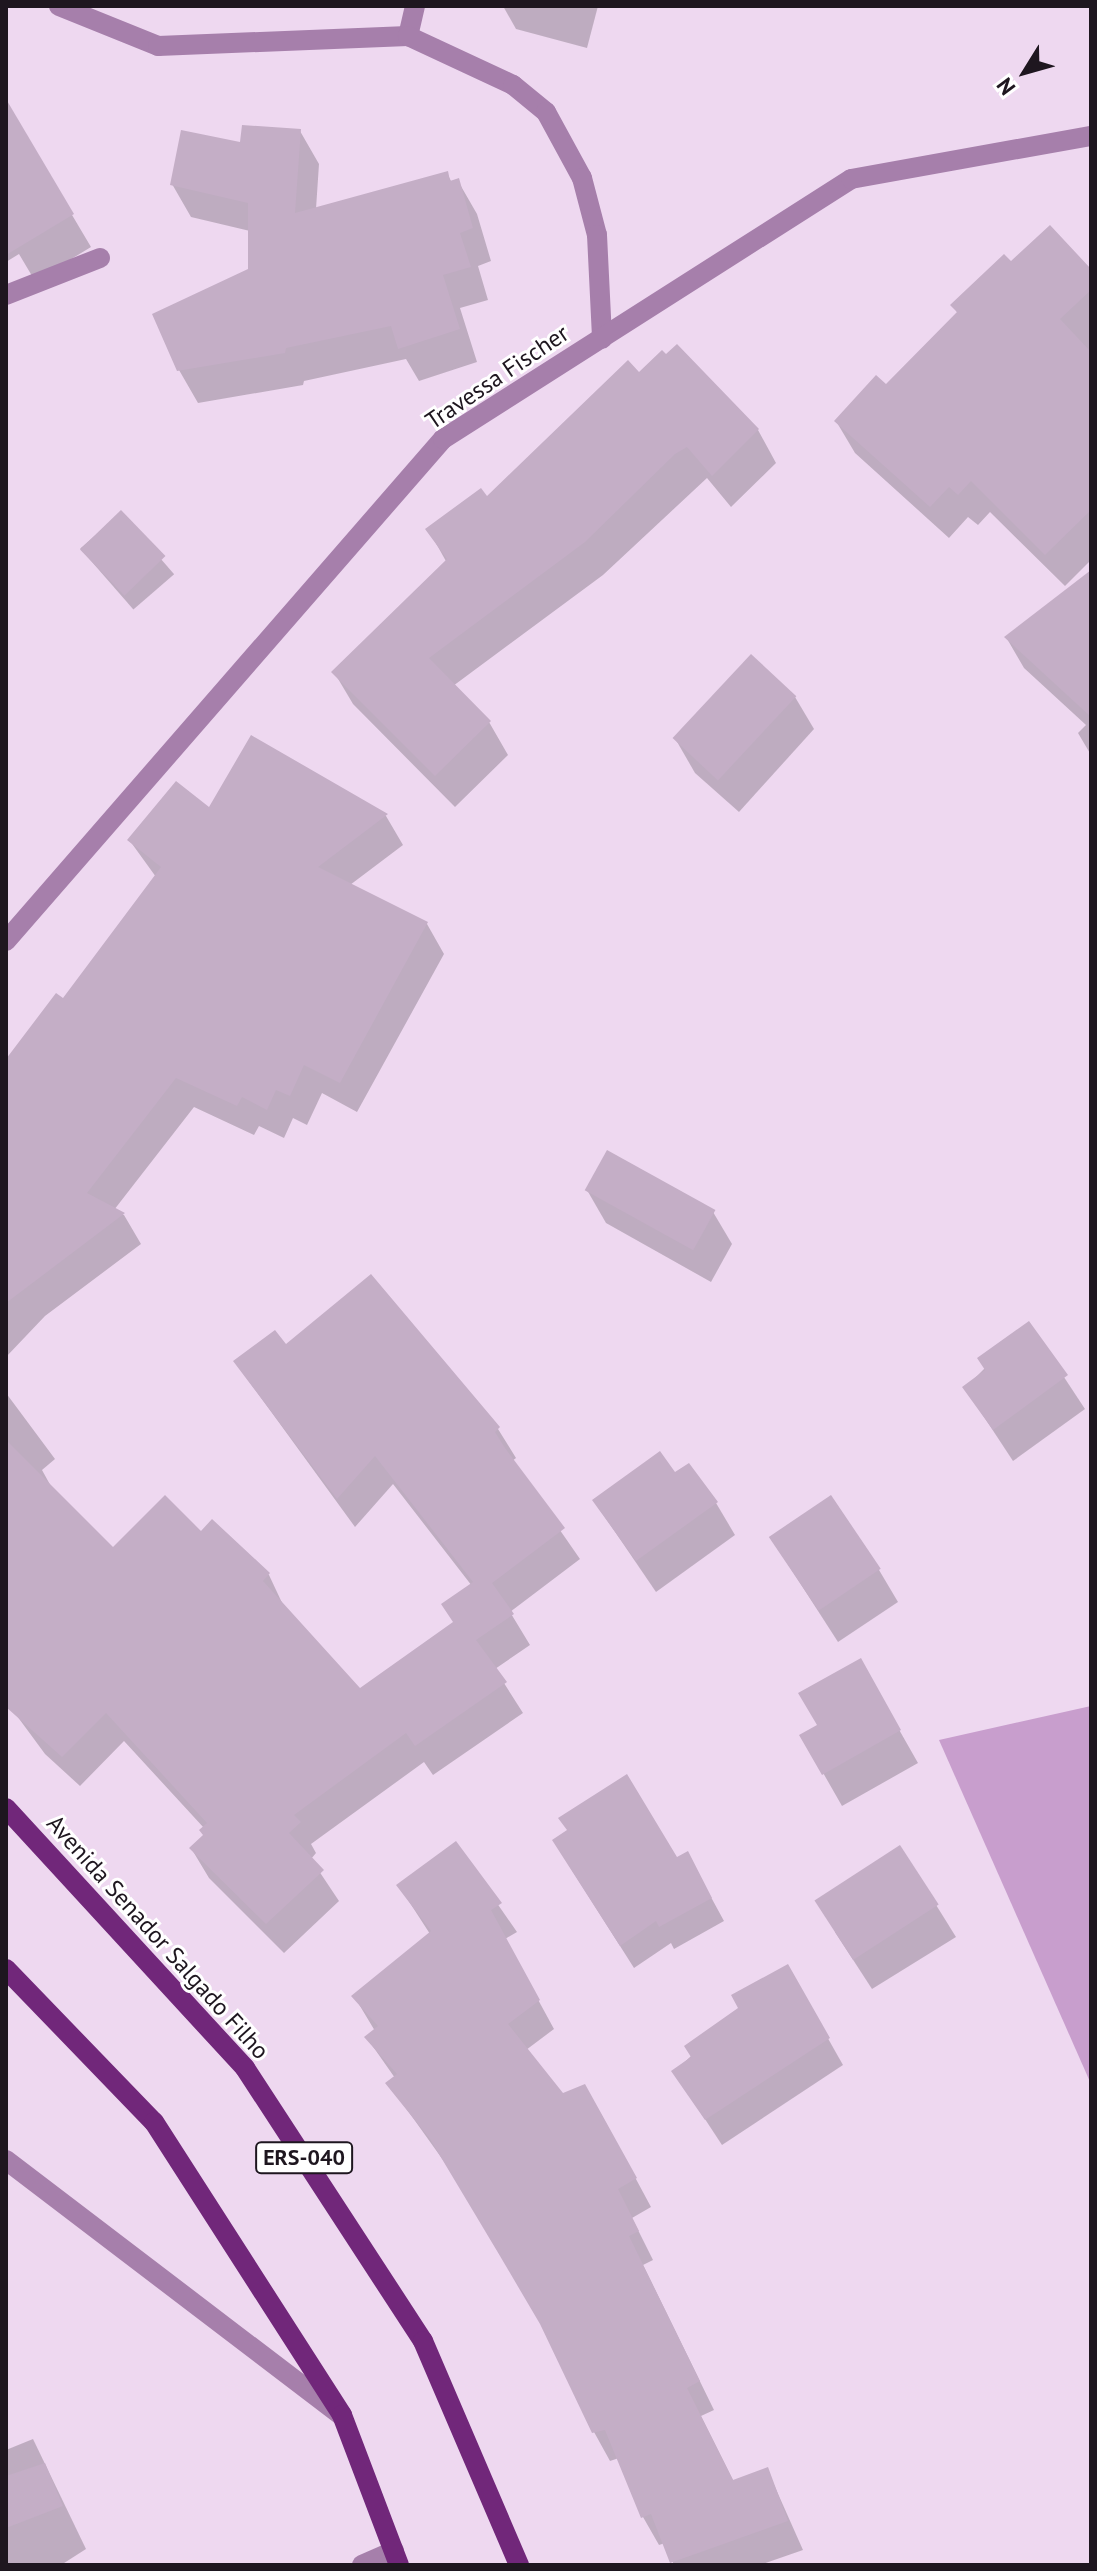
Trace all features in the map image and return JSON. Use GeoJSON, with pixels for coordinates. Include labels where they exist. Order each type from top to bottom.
{"type":"FeatureCollection","features":[{"type":"Feature","properties":{"kind":"main road","name":"Avenida Senador Salgado Filho"},"geometry":{"type":"LineString","coordinates":[[6,1808],[245,2068],[423,2341],[519,2565]]}},
{"type":"Feature","properties":{"kind":"main road"},"geometry":{"type":"LineString","coordinates":[[6,1969],[154,2122],[342,2415],[396,2558]]}},
{"type":"Feature","properties":{"kind":"street"},"geometry":{"type":"LineString","coordinates":[[59,6],[158,46],[408,36],[513,85],[546,112],[582,178],[597,235],[602,339]]}},
{"type":"Feature","properties":{"kind":"street"},"geometry":{"type":"LineString","coordinates":[[408,36],[415,6]]}},
{"type":"Feature","properties":{"kind":"street","name":"Travessa Fischer"},"geometry":{"type":"LineString","coordinates":[[6,941],[443,439],[851,179],[1091,136]]}},
{"type":"Feature","properties":{"kind":"street"},"geometry":{"type":"LineString","coordinates":[[6,295],[100,258]]}},
{"type":"Feature","properties":{"kind":"street"},"geometry":{"type":"LineString","coordinates":[[6,2160],[342,2415]]}},
{"type":"Feature","properties":{"kind":"street"},"geometry":{"type":"LineString","coordinates":[[362,2565],[396,2558]]}},
{"type":"Feature","properties":{"kind":"shaded area"},"geometry":{"type":"Polygon","coordinates":[[[1091,1706],[1091,2084],[939,1740],[1091,1706]]]}},
{"type":"Feature","properties":{"kind":"building"},"geometry":{"type":"Polygon","coordinates":[[[6,99],[74,214],[6,255],[6,99]]]}},
{"type":"Feature","properties":{"kind":"building"},"geometry":{"type":"Polygon","coordinates":[[[242,125],[301,129],[295,213],[448,171],[450,181],[459,178],[473,228],[460,233],[471,267],[443,275],[460,329],[398,349],[391,326],[286,348],[285,353],[177,371],[152,314],[248,269],[248,203],[170,185],[181,130],[240,142],[242,125]]]}},
{"type":"Feature","properties":{"kind":"building"},"geometry":{"type":"Polygon","coordinates":[[[1050,225],[1091,269],[1091,290],[1060,319],[1091,352],[1091,510],[1045,555],[971,481],[958,495],[949,487],[930,507],[834,421],[876,375],[886,384],[957,312],[950,305],[1004,254],[1011,261],[1050,225]]]}},
{"type":"Feature","properties":{"kind":"building"},"geometry":{"type":"Polygon","coordinates":[[[677,344],[759,429],[712,476],[687,447],[675,454],[585,542],[429,658],[491,721],[435,776],[331,672],[447,559],[425,529],[481,488],[487,496],[628,360],[639,372],[662,350],[666,354],[677,344]]]}},
{"type":"Feature","properties":{"kind":"building"},"geometry":{"type":"Polygon","coordinates":[[[121,510],[165,556],[124,596],[80,550],[121,510]]]}},
{"type":"Feature","properties":{"kind":"building"},"geometry":{"type":"Polygon","coordinates":[[[1091,570],[1091,717],[1004,637],[1091,570]]]}},
{"type":"Feature","properties":{"kind":"building"},"geometry":{"type":"Polygon","coordinates":[[[751,654],[796,696],[718,780],[673,738],[751,654]]]}},
{"type":"Feature","properties":{"kind":"building"},"geometry":{"type":"Polygon","coordinates":[[[251,735],[388,814],[318,867],[428,922],[340,1083],[304,1065],[290,1096],[276,1090],[267,1110],[242,1097],[237,1106],[176,1078],[87,1193],[125,1213],[6,1303],[6,1059],[56,993],[63,998],[161,867],[127,840],[176,781],[209,807],[251,735]]]}},
{"type":"Feature","properties":{"kind":"building"},"geometry":{"type":"Polygon","coordinates":[[[607,1150],[715,1210],[693,1250],[585,1190],[607,1150]]]}},
{"type":"Feature","properties":{"kind":"building"},"geometry":{"type":"Polygon","coordinates":[[[371,1274],[500,1427],[495,1432],[505,1448],[565,1528],[492,1583],[514,1614],[476,1640],[507,1682],[415,1746],[406,1733],[294,1815],[301,1822],[289,1833],[324,1870],[266,1924],[189,1848],[203,1835],[199,1830],[207,1823],[106,1713],[62,1757],[6,1707],[6,1440],[113,1547],[165,1495],[201,1531],[212,1519],[270,1573],[263,1581],[360,1688],[453,1622],[441,1604],[473,1582],[375,1456],[337,1499],[233,1361],[275,1330],[286,1344],[371,1274]]]}},
{"type":"Feature","properties":{"kind":"building"},"geometry":{"type":"Polygon","coordinates":[[[1029,1321],[1068,1375],[993,1430],[962,1387],[985,1370],[977,1358],[1029,1321]]]}},
{"type":"Feature","properties":{"kind":"building"},"geometry":{"type":"Polygon","coordinates":[[[660,1451],[675,1472],[689,1463],[718,1502],[636,1561],[592,1500],[660,1451]]]}},
{"type":"Feature","properties":{"kind":"building"},"geometry":{"type":"Polygon","coordinates":[[[831,1495],[881,1569],[819,1611],[769,1537],[831,1495]]]}},
{"type":"Feature","properties":{"kind":"building"},"geometry":{"type":"Polygon","coordinates":[[[861,1658],[901,1730],[822,1775],[799,1735],[817,1725],[798,1693],[861,1658]]]}},
{"type":"Feature","properties":{"kind":"building"},"geometry":{"type":"Polygon","coordinates":[[[627,1774],[677,1857],[688,1851],[712,1898],[659,1927],[656,1921],[620,1946],[552,1840],[567,1830],[558,1818],[627,1774]]]}},
{"type":"Feature","properties":{"kind":"building"},"geometry":{"type":"Polygon","coordinates":[[[456,1841],[502,1903],[491,1910],[540,2000],[508,2024],[563,2093],[585,2084],[637,2178],[618,2189],[639,2231],[629,2236],[700,2381],[687,2388],[733,2480],[768,2467],[788,2521],[670,2563],[651,2514],[641,2518],[605,2430],[592,2433],[540,2324],[500,2256],[430,2139],[385,2083],[397,2074],[364,2037],[378,2026],[351,1996],[431,1931],[396,1885],[456,1841]]]}},
{"type":"Feature","properties":{"kind":"building"},"geometry":{"type":"Polygon","coordinates":[[[900,1845],[939,1905],[853,1960],[814,1901],[900,1845]]]}},
{"type":"Feature","properties":{"kind":"building"},"geometry":{"type":"Polygon","coordinates":[[[788,1964],[830,2038],[705,2120],[671,2071],[691,2057],[684,2046],[738,2008],[731,1995],[788,1964]]]}},
{"type":"Feature","properties":{"kind":"building"},"geometry":{"type":"Polygon","coordinates":[[[45,2463],[63,2506],[6,2528],[6,2476],[45,2463]]]}}]}
